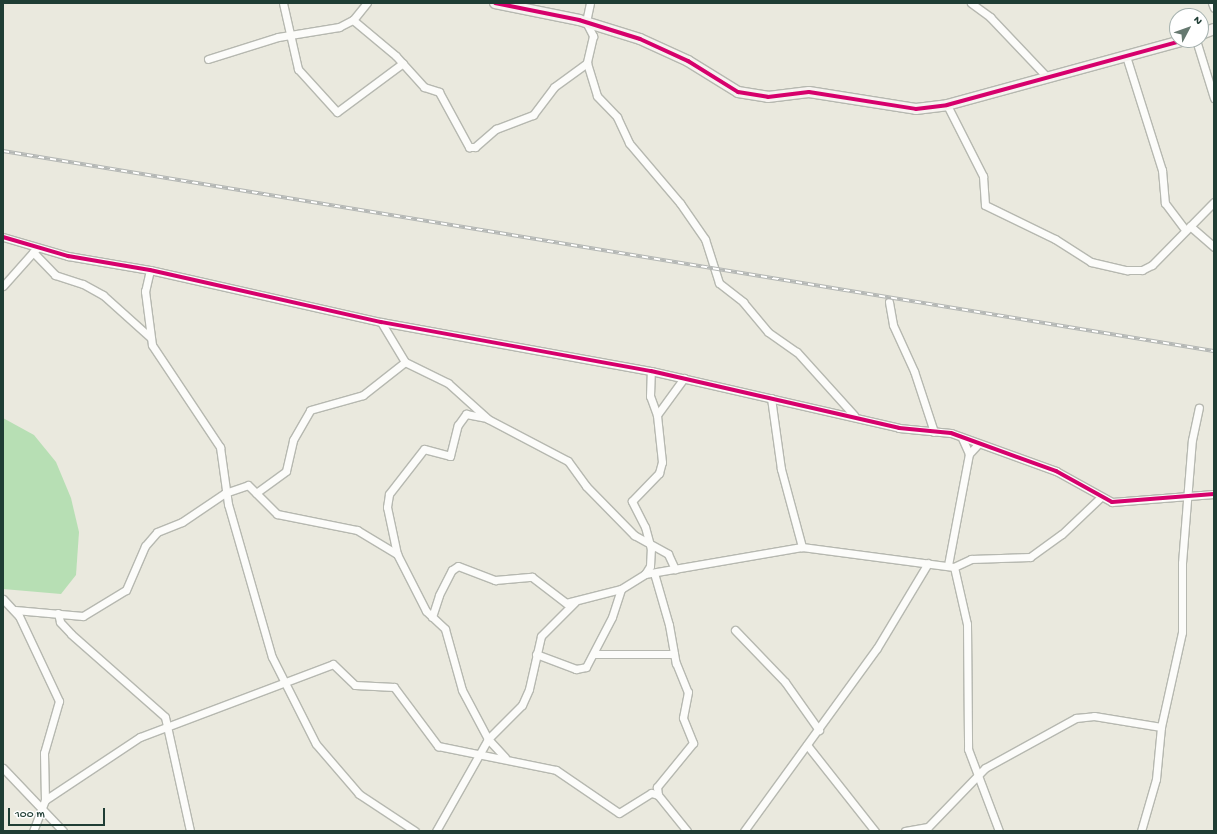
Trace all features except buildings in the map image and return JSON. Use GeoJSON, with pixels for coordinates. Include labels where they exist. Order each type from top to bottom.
{"type":"FeatureCollection","features":[{"type":"Feature","properties":{"kind":"street"},"geometry":{"type":"LineString","coordinates":[[283,3],[292,34],[298,69],[337,112],[403,63]]}},
{"type":"Feature","properties":{"kind":"street"},"geometry":{"type":"LineString","coordinates":[[208,59],[292,34],[332,29],[353,20],[367,3]]}},
{"type":"Feature","properties":{"kind":"street"},"geometry":{"type":"LineString","coordinates":[[495,3],[586,22],[669,52],[728,88],[753,96],[809,92],[916,109],[947,105],[1169,44]]}},
{"type":"Feature","properties":{"kind":"street"},"geometry":{"type":"LineString","coordinates":[[590,3],[586,22],[593,36],[587,63],[597,96],[617,117],[629,143],[680,203],[705,239],[719,283],[735,295],[768,332],[797,352],[854,415]]}},
{"type":"Feature","properties":{"kind":"street"},"geometry":{"type":"LineString","coordinates":[[971,3],[990,17],[1048,77]]}},
{"type":"Feature","properties":{"kind":"street"},"geometry":{"type":"LineString","coordinates":[[1212,3],[1214,8]]}},
{"type":"Feature","properties":{"kind":"street"},"geometry":{"type":"LineString","coordinates":[[353,20],[403,63],[424,87],[439,92],[465,143],[472,148],[496,129],[533,115],[554,87],[587,63]]}},
{"type":"Feature","properties":{"kind":"street"},"geometry":{"type":"LineString","coordinates":[[1198,48],[1214,98]]}},
{"type":"Feature","properties":{"kind":"street"},"geometry":{"type":"LineString","coordinates":[[1126,56],[1162,170],[1165,203],[1187,228],[1214,247]]}},
{"type":"Feature","properties":{"kind":"street"},"geometry":{"type":"LineString","coordinates":[[947,105],[983,176],[985,205],[1055,239],[1092,262],[1142,270],[1156,261],[1214,202]]}},
{"type":"Feature","properties":{"kind":"street"},"geometry":{"type":"LineString","coordinates":[[3,238],[40,246],[98,262],[150,270],[381,322],[651,371],[854,415],[878,424],[951,433],[977,445],[1056,471],[1112,502],[1214,494]]}},
{"type":"Feature","properties":{"kind":"street"},"geometry":{"type":"LineString","coordinates":[[3,286],[40,246]]}},
{"type":"Feature","properties":{"kind":"street"},"geometry":{"type":"LineString","coordinates":[[33,252],[55,276],[83,284],[103,295],[151,338]]}},
{"type":"Feature","properties":{"kind":"street"},"geometry":{"type":"LineString","coordinates":[[150,270],[145,291],[154,350],[220,447],[225,492],[272,657],[311,736],[348,783],[415,831]]}},
{"type":"Feature","properties":{"kind":"street"},"geometry":{"type":"LineString","coordinates":[[889,302],[893,325],[914,371],[934,432]]}},
{"type":"Feature","properties":{"kind":"street"},"geometry":{"type":"LineString","coordinates":[[381,322],[405,362],[454,387],[488,419]]}},
{"type":"Feature","properties":{"kind":"street"},"geometry":{"type":"LineString","coordinates":[[256,493],[286,471],[293,440],[310,410],[363,395],[405,362]]}},
{"type":"Feature","properties":{"kind":"street"},"geometry":{"type":"LineString","coordinates":[[645,574],[651,560],[648,541],[645,527],[632,501],[660,471],[657,415],[650,396],[651,371]]}},
{"type":"Feature","properties":{"kind":"street"},"geometry":{"type":"LineString","coordinates":[[657,415],[684,378]]}},
{"type":"Feature","properties":{"kind":"street"},"geometry":{"type":"LineString","coordinates":[[771,398],[781,469],[802,547]]}},
{"type":"Feature","properties":{"kind":"street"},"geometry":{"type":"LineString","coordinates":[[1141,831],[1156,779],[1161,727],[1182,632],[1182,563],[1190,496],[1192,440],[1199,408]]}},
{"type":"Feature","properties":{"kind":"street"},"geometry":{"type":"LineString","coordinates":[[506,758],[488,739],[462,690],[449,636],[432,617],[398,554],[388,507],[393,488],[424,449],[450,456],[458,425],[466,414],[488,419],[568,461],[586,486],[634,535],[648,541],[668,554],[675,569]]}},
{"type":"Feature","properties":{"kind":"street"},"geometry":{"type":"LineString","coordinates":[[962,438],[969,454]]}},
{"type":"Feature","properties":{"kind":"street"},"geometry":{"type":"LineString","coordinates":[[977,445],[969,454],[951,566],[965,604],[967,738],[976,776],[999,831]]}},
{"type":"Feature","properties":{"kind":"street"},"geometry":{"type":"LineString","coordinates":[[15,610],[83,616],[123,593],[154,536],[182,522],[225,492],[248,485],[277,514],[356,530],[398,554]]}},
{"type":"Feature","properties":{"kind":"street"},"geometry":{"type":"LineString","coordinates":[[432,617],[439,595],[452,570],[458,566],[495,580],[532,577],[563,602],[575,602],[621,589],[645,574],[802,547],[951,566],[971,559],[1030,557],[1062,534],[1101,497]]}},
{"type":"Feature","properties":{"kind":"street"},"geometry":{"type":"LineString","coordinates":[[744,831],[819,730],[862,663],[877,648],[928,563]]}},
{"type":"Feature","properties":{"kind":"street"},"geometry":{"type":"LineString","coordinates":[[654,573],[674,654],[688,692],[683,718],[693,743],[659,781],[658,795]]}},
{"type":"Feature","properties":{"kind":"street"},"geometry":{"type":"LineString","coordinates":[[536,654],[579,670],[589,665],[621,589]]}},
{"type":"Feature","properties":{"kind":"street"},"geometry":{"type":"LineString","coordinates":[[3,599],[15,610],[59,701],[44,753],[45,800],[33,831]]}},
{"type":"Feature","properties":{"kind":"street"},"geometry":{"type":"LineString","coordinates":[[436,831],[441,817],[488,739],[522,706],[529,689],[541,636],[575,602]]}},
{"type":"Feature","properties":{"kind":"street"},"geometry":{"type":"LineString","coordinates":[[58,614],[60,622],[71,634],[165,717],[168,725],[190,831]]}},
{"type":"Feature","properties":{"kind":"street"},"geometry":{"type":"LineString","coordinates":[[735,630],[789,686],[819,730]]}},
{"type":"Feature","properties":{"kind":"street"},"geometry":{"type":"LineString","coordinates":[[594,654],[674,654]]}},
{"type":"Feature","properties":{"kind":"street"},"geometry":{"type":"LineString","coordinates":[[45,800],[127,744],[168,725],[333,664],[355,685],[394,686],[434,744],[506,758],[556,770],[619,813],[651,793],[658,795],[687,831]]}},
{"type":"Feature","properties":{"kind":"street"},"geometry":{"type":"LineString","coordinates":[[905,831],[928,827],[976,776],[992,764],[1084,716],[1161,727]]}},
{"type":"Feature","properties":{"kind":"street"},"geometry":{"type":"LineString","coordinates":[[807,746],[875,831]]}},
{"type":"Feature","properties":{"kind":"street"},"geometry":{"type":"LineString","coordinates":[[3,768],[29,792],[41,811],[63,831]]}},
{"type":"Feature","properties":{"kind":"green space"},"geometry":{"type":"Polygon","coordinates":[[[3,418],[34,435],[56,462],[71,498],[79,532],[76,575],[61,594],[3,589],[3,418]]]}},
{"type":"Feature","properties":{"kind":"railway"},"geometry":{"type":"LineString","coordinates":[[3,151],[1214,351]]}},
{"type":"Feature","properties":{"kind":"cycle path"},"geometry":{"type":"LineString","coordinates":[[495,3],[579,20],[640,39],[688,61],[738,92],[768,97],[809,92],[916,109],[947,105],[1169,44]]}},
{"type":"Feature","properties":{"kind":"cycle path"},"geometry":{"type":"LineString","coordinates":[[3,237],[68,256],[150,270],[381,322],[651,371],[899,428],[951,433],[1056,471],[1112,502],[1214,494]]}}]}
